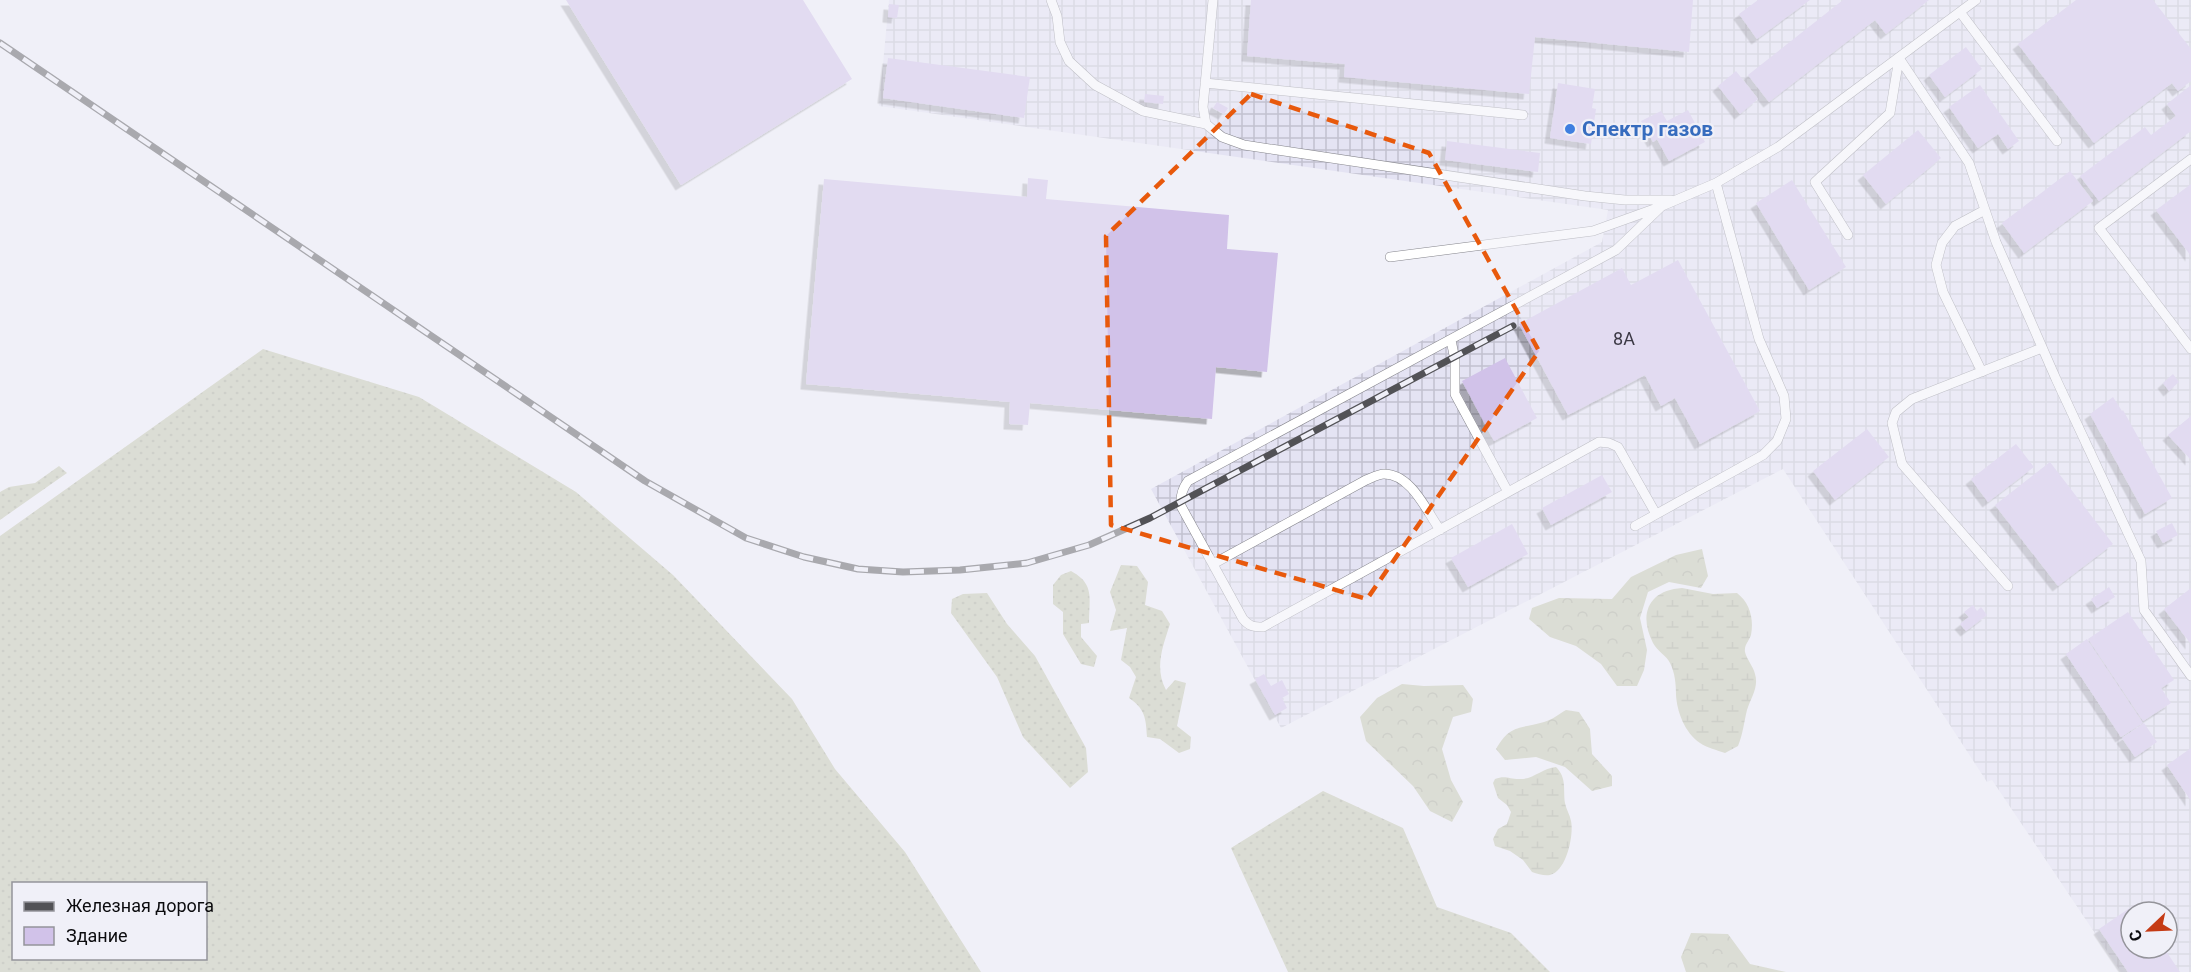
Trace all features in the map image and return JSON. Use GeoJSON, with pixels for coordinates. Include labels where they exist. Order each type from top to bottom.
{"type":"FeatureCollection","features":[{"type":"Feature","properties":{"kind":"lane"},"geometry":{"type":"LineString","coordinates":[[1051,0],[1057,16],[1060,42],[1069,61],[1095,85],[1143,111],[1206,124],[1222,137],[1244,145],[1584,196],[1625,200],[1676,200]]}},
{"type":"Feature","properties":{"kind":"lane"},"geometry":{"type":"LineString","coordinates":[[1206,124],[1203,107],[1213,0]]}},
{"type":"Feature","properties":{"kind":"lane"},"geometry":{"type":"LineString","coordinates":[[1390,257],[1593,231],[1716,183],[1778,147],[1976,0]]}},
{"type":"Feature","properties":{"kind":"lane"},"geometry":{"type":"LineString","coordinates":[[1960,12],[2057,141]]}},
{"type":"Feature","properties":{"kind":"lane"},"geometry":{"type":"LineString","coordinates":[[1899,58],[1970,163],[1996,242],[2042,348],[2141,561],[2144,610],[2191,676]]}},
{"type":"Feature","properties":{"kind":"lane"},"geometry":{"type":"LineString","coordinates":[[1848,235],[1815,182],[1890,113],[1899,58]]}},
{"type":"Feature","properties":{"kind":"lane"},"geometry":{"type":"LineString","coordinates":[[1205,83],[1523,115]]}},
{"type":"Feature","properties":{"kind":"lane"},"geometry":{"type":"LineString","coordinates":[[2191,159],[2099,228],[2191,349]]}},
{"type":"Feature","properties":{"kind":"lane"},"geometry":{"type":"LineString","coordinates":[[1635,526],[1763,455],[1778,441],[1786,419],[1784,396],[1759,339],[1716,183]]}},
{"type":"Feature","properties":{"kind":"lane"},"geometry":{"type":"LineString","coordinates":[[1656,514],[1618,447],[1599,442],[1263,627],[1255,627],[1248,625],[1243,619],[1181,507],[1182,489],[1188,481],[1616,250],[1662,206]]}},
{"type":"Feature","properties":{"kind":"lane"},"geometry":{"type":"LineString","coordinates":[[1982,372],[1943,292],[1936,265],[1942,243],[1955,226],[1985,210]]}},
{"type":"Feature","properties":{"kind":"lane"},"geometry":{"type":"LineString","coordinates":[[1451,340],[1455,360],[1455,394],[1508,492]]}},
{"type":"Feature","properties":{"kind":"lane"},"geometry":{"type":"LineString","coordinates":[[2008,586],[1902,464],[1892,423],[1896,411],[1912,399],[2042,348]]}},
{"type":"Feature","properties":{"kind":"lane"},"geometry":{"type":"LineString","coordinates":[[1213,564],[1366,480],[1383,474],[1401,478],[1410,487],[1440,530]]}},
{"type":"Feature","properties":{"kind":"highlighted area"},"geometry":{"type":"Polygon","coordinates":[[[1251,94],[1429,153],[1539,351],[1367,599],[1111,525],[1106,236],[1251,94]]]}},
{"type":"Feature","properties":{"kind":"shaded area"},"geometry":{"type":"Polygon","coordinates":[[[889,0],[2191,0],[2191,972],[2121,972],[1992,780],[1987,782],[1783,469],[1281,728],[1151,489],[1602,242],[1608,210],[879,106],[889,0]]]}},
{"type":"Feature","properties":{"kind":"green space"},"geometry":{"type":"Polygon","coordinates":[[[263,349],[419,397],[576,492],[673,575],[792,699],[835,769],[905,852],[981,972],[0,972],[0,536],[263,349]]]}},
{"type":"Feature","properties":{"kind":"green space"},"geometry":{"type":"Polygon","coordinates":[[[59,466],[67,473],[0,520],[0,492],[9,487],[35,483],[59,466]]]}},
{"type":"Feature","properties":{"kind":"green space"},"geometry":{"type":"Polygon","coordinates":[[[1702,549],[1708,576],[1701,588],[1669,582],[1648,592],[1640,618],[1647,650],[1644,670],[1637,686],[1617,686],[1601,664],[1576,646],[1550,637],[1529,619],[1532,608],[1559,598],[1612,599],[1631,577],[1676,555],[1702,549]]]}},
{"type":"Feature","properties":{"kind":"green space"},"geometry":{"type":"Polygon","coordinates":[[[1121,565],[1137,566],[1148,582],[1145,605],[1162,611],[1170,624],[1161,657],[1162,682],[1166,690],[1175,680],[1186,683],[1177,726],[1191,737],[1190,749],[1179,753],[1160,739],[1147,737],[1144,714],[1129,698],[1136,677],[1130,667],[1121,660],[1127,628],[1110,631],[1116,610],[1110,592],[1121,565]]]}},
{"type":"Feature","properties":{"kind":"green space"},"geometry":{"type":"Polygon","coordinates":[[[1071,571],[1084,581],[1089,593],[1089,623],[1081,624],[1081,637],[1097,656],[1094,667],[1081,664],[1063,634],[1063,612],[1053,604],[1053,585],[1061,575],[1071,571]]]}},
{"type":"Feature","properties":{"kind":"green space"},"geometry":{"type":"Polygon","coordinates":[[[1682,588],[1713,594],[1737,593],[1750,612],[1752,629],[1745,652],[1755,674],[1755,688],[1738,746],[1725,753],[1700,743],[1686,728],[1678,708],[1672,667],[1669,660],[1655,646],[1649,632],[1647,613],[1654,599],[1661,593],[1682,588]]]}},
{"type":"Feature","properties":{"kind":"green space"},"geometry":{"type":"Polygon","coordinates":[[[987,593],[1007,624],[1035,656],[1086,748],[1088,772],[1070,788],[1023,737],[997,677],[951,613],[952,599],[963,594],[987,593]]]}},
{"type":"Feature","properties":{"kind":"green space"},"geometry":{"type":"Polygon","coordinates":[[[1402,684],[1463,685],[1473,699],[1471,712],[1453,717],[1442,749],[1451,780],[1463,802],[1452,822],[1430,811],[1413,786],[1366,741],[1360,717],[1377,698],[1402,684]]]}},
{"type":"Feature","properties":{"kind":"green space"},"geometry":{"type":"Polygon","coordinates":[[[1566,710],[1579,712],[1590,729],[1592,754],[1612,776],[1612,786],[1592,791],[1565,767],[1536,757],[1505,760],[1496,749],[1511,731],[1547,721],[1566,710]]]}},
{"type":"Feature","properties":{"kind":"green space"},"geometry":{"type":"Polygon","coordinates":[[[1556,767],[1563,780],[1565,803],[1572,827],[1568,851],[1561,867],[1550,875],[1543,875],[1532,872],[1523,860],[1510,851],[1495,846],[1493,839],[1498,829],[1507,824],[1511,812],[1507,805],[1498,798],[1493,783],[1495,779],[1502,777],[1529,778],[1546,769],[1556,767]]]}},
{"type":"Feature","properties":{"kind":"green space"},"geometry":{"type":"Polygon","coordinates":[[[1323,791],[1403,828],[1437,907],[1511,933],[1550,972],[1288,972],[1231,848],[1323,791]]]}},
{"type":"Feature","properties":{"kind":"green space"},"geometry":{"type":"Polygon","coordinates":[[[1691,933],[1728,934],[1750,964],[1786,972],[1686,972],[1681,957],[1691,933]]]}},
{"type":"Feature","properties":{"kind":"building"},"geometry":{"type":"Polygon","coordinates":[[[566,0],[803,0],[852,79],[681,185],[566,0]]]}},
{"type":"Feature","properties":{"kind":"building"},"geometry":{"type":"Polygon","coordinates":[[[1251,0],[1693,0],[1689,52],[1535,37],[1529,94],[1344,77],[1345,64],[1247,56],[1251,0]]]}},
{"type":"Feature","properties":{"kind":"building"},"geometry":{"type":"Polygon","coordinates":[[[1758,0],[1810,0],[1757,39],[1739,14],[1758,0]]]}},
{"type":"Feature","properties":{"kind":"building"},"geometry":{"type":"Polygon","coordinates":[[[1843,0],[1929,0],[1886,34],[1875,20],[1769,102],[1748,75],[1843,0]]]}},
{"type":"Feature","properties":{"kind":"building"},"geometry":{"type":"Polygon","coordinates":[[[2076,0],[2153,0],[2191,49],[2191,81],[2178,91],[2172,83],[2094,143],[2018,44],[2076,0]]]}},
{"type":"Feature","properties":{"kind":"building"},"geometry":{"type":"Polygon","coordinates":[[[889,4],[899,5],[897,18],[888,17],[889,4]]]}},
{"type":"Feature","properties":{"kind":"building"},"geometry":{"type":"Polygon","coordinates":[[[1966,47],[1982,69],[1945,97],[1929,75],[1966,47]]]}},
{"type":"Feature","properties":{"kind":"building"},"geometry":{"type":"Polygon","coordinates":[[[888,58],[1030,77],[1024,118],[883,98],[888,58]]]}},
{"type":"Feature","properties":{"kind":"building"},"geometry":{"type":"Polygon","coordinates":[[[1736,71],[1758,99],[1740,114],[1718,86],[1736,71]]]}},
{"type":"Feature","properties":{"kind":"building"},"geometry":{"type":"Polygon","coordinates":[[[1558,83],[1595,89],[1592,108],[1596,109],[1591,144],[1550,138],[1558,83]]]}},
{"type":"Feature","properties":{"kind":"building"},"geometry":{"type":"Polygon","coordinates":[[[1980,85],[2019,141],[2008,149],[1998,134],[1978,148],[1949,107],[1980,85]]]}},
{"type":"Feature","properties":{"kind":"building"},"geometry":{"type":"Polygon","coordinates":[[[2191,85],[2191,131],[2099,201],[2080,176],[2145,127],[2151,135],[2176,116],[2167,104],[2191,85]]]}},
{"type":"Feature","properties":{"kind":"building"},"geometry":{"type":"Polygon","coordinates":[[[1145,94],[1164,96],[1163,104],[1144,102],[1145,94]]]}},
{"type":"Feature","properties":{"kind":"building"},"geometry":{"type":"Polygon","coordinates":[[[1217,102],[1228,108],[1224,114],[1213,108],[1217,102]]]}},
{"type":"Feature","properties":{"kind":"building"},"geometry":{"type":"Polygon","coordinates":[[[1688,110],[1705,142],[1669,161],[1657,139],[1653,142],[1641,121],[1661,111],[1667,121],[1688,110]]]}},
{"type":"Feature","properties":{"kind":"building"},"geometry":{"type":"Polygon","coordinates":[[[1918,130],[1941,158],[1886,204],[1863,175],[1918,130]]]}},
{"type":"Feature","properties":{"kind":"building"},"geometry":{"type":"Polygon","coordinates":[[[1447,141],[1540,153],[1538,172],[1445,160],[1447,141]]]}},
{"type":"Feature","properties":{"kind":"building"},"geometry":{"type":"Polygon","coordinates":[[[2070,171],[2093,201],[2024,253],[2002,223],[2070,171]]]}},
{"type":"Feature","properties":{"kind":"building"},"geometry":{"type":"Polygon","coordinates":[[[1028,178],[1048,180],[1046,199],[1229,215],[1227,249],[1278,253],[1267,372],[1216,367],[1212,419],[1030,403],[1028,425],[1009,424],[1010,402],[806,384],[824,179],[1027,197],[1028,178]]]}},
{"type":"Feature","properties":{"kind":"building"},"geometry":{"type":"Polygon","coordinates":[[[1792,180],[1846,267],[1809,290],[1756,203],[1792,180]]]}},
{"type":"Feature","properties":{"kind":"building"},"geometry":{"type":"Polygon","coordinates":[[[2191,184],[2191,256],[2156,210],[2191,184]]]}},
{"type":"Feature","properties":{"kind":"building"},"geometry":{"type":"Polygon","coordinates":[[[1678,260],[1760,411],[1700,444],[1675,398],[1661,406],[1645,375],[1568,415],[1519,324],[1622,268],[1631,285],[1678,260]]]}},
{"type":"Feature","properties":{"kind":"building"},"geometry":{"type":"Polygon","coordinates":[[[1505,358],[1537,418],[1494,441],[1462,381],[1505,358]]]}},
{"type":"Feature","properties":{"kind":"building"},"geometry":{"type":"Polygon","coordinates":[[[2173,374],[2179,382],[2169,391],[2163,383],[2173,374]]]}},
{"type":"Feature","properties":{"kind":"building"},"geometry":{"type":"Polygon","coordinates":[[[2113,397],[2123,410],[2172,498],[2145,514],[2090,414],[2113,397]]]}},
{"type":"Feature","properties":{"kind":"building"},"geometry":{"type":"Polygon","coordinates":[[[2191,416],[2191,460],[2168,435],[2191,416]]]}},
{"type":"Feature","properties":{"kind":"building"},"geometry":{"type":"Polygon","coordinates":[[[1867,429],[1889,457],[1835,500],[1813,471],[1867,429]]]}},
{"type":"Feature","properties":{"kind":"building"},"geometry":{"type":"Polygon","coordinates":[[[2016,444],[2034,467],[1988,502],[1971,479],[2016,444]]]}},
{"type":"Feature","properties":{"kind":"building"},"geometry":{"type":"Polygon","coordinates":[[[2050,462],[2113,544],[2058,586],[1995,505],[2050,462]]]}},
{"type":"Feature","properties":{"kind":"building"},"geometry":{"type":"Polygon","coordinates":[[[1602,475],[1612,492],[1551,525],[1542,508],[1602,475]]]}},
{"type":"Feature","properties":{"kind":"building"},"geometry":{"type":"Polygon","coordinates":[[[2172,523],[2178,535],[2163,543],[2156,531],[2172,523]]]}},
{"type":"Feature","properties":{"kind":"building"},"geometry":{"type":"Polygon","coordinates":[[[1512,524],[1528,554],[1468,587],[1451,558],[1512,524]]]}},
{"type":"Feature","properties":{"kind":"building"},"geometry":{"type":"Polygon","coordinates":[[[2109,587],[2115,597],[2097,608],[2091,599],[2109,587]]]}},
{"type":"Feature","properties":{"kind":"building"},"geometry":{"type":"Polygon","coordinates":[[[2191,588],[2191,644],[2164,609],[2191,588]]]}},
{"type":"Feature","properties":{"kind":"building"},"geometry":{"type":"Polygon","coordinates":[[[1973,605],[1977,611],[1981,607],[1987,615],[1966,631],[1960,624],[1969,617],[1964,612],[1973,605]]]}},
{"type":"Feature","properties":{"kind":"building"},"geometry":{"type":"Polygon","coordinates":[[[2128,612],[2174,680],[2161,688],[2171,703],[2143,721],[2088,639],[2128,612]]]}},
{"type":"Feature","properties":{"kind":"building"},"geometry":{"type":"Polygon","coordinates":[[[2087,639],[2143,723],[2121,737],[2066,654],[2087,639]]]}},
{"type":"Feature","properties":{"kind":"building"},"geometry":{"type":"Polygon","coordinates":[[[1264,674],[1271,686],[1282,680],[1289,694],[1282,698],[1287,708],[1275,715],[1255,679],[1264,674]]]}},
{"type":"Feature","properties":{"kind":"building"},"geometry":{"type":"Polygon","coordinates":[[[2144,723],[2157,742],[2135,757],[2122,738],[2144,723]]]}},
{"type":"Feature","properties":{"kind":"building"},"geometry":{"type":"Polygon","coordinates":[[[2191,748],[2191,801],[2167,765],[2191,748]]]}},
{"type":"Feature","properties":{"kind":"building"},"geometry":{"type":"Polygon","coordinates":[[[2119,915],[2119,959],[2099,929],[2119,915]]]}},
{"type":"Feature","properties":{"kind":"building"},"geometry":{"type":"Polygon","coordinates":[[[2120,960],[2172,960],[2180,972],[2128,972],[2120,960]]]}},
{"type":"Feature","properties":{"kind":"railway"},"geometry":{"type":"LineString","coordinates":[[0,43],[645,481],[746,538],[804,557],[858,569],[903,572],[960,570],[1027,563],[1089,545],[1150,518],[1513,326]]}},
{"type":"Feature","properties":{"kind":"place","name":"Спектр газов"},"geometry":{"type":"Point","coordinates":[1570,129]}}]}
